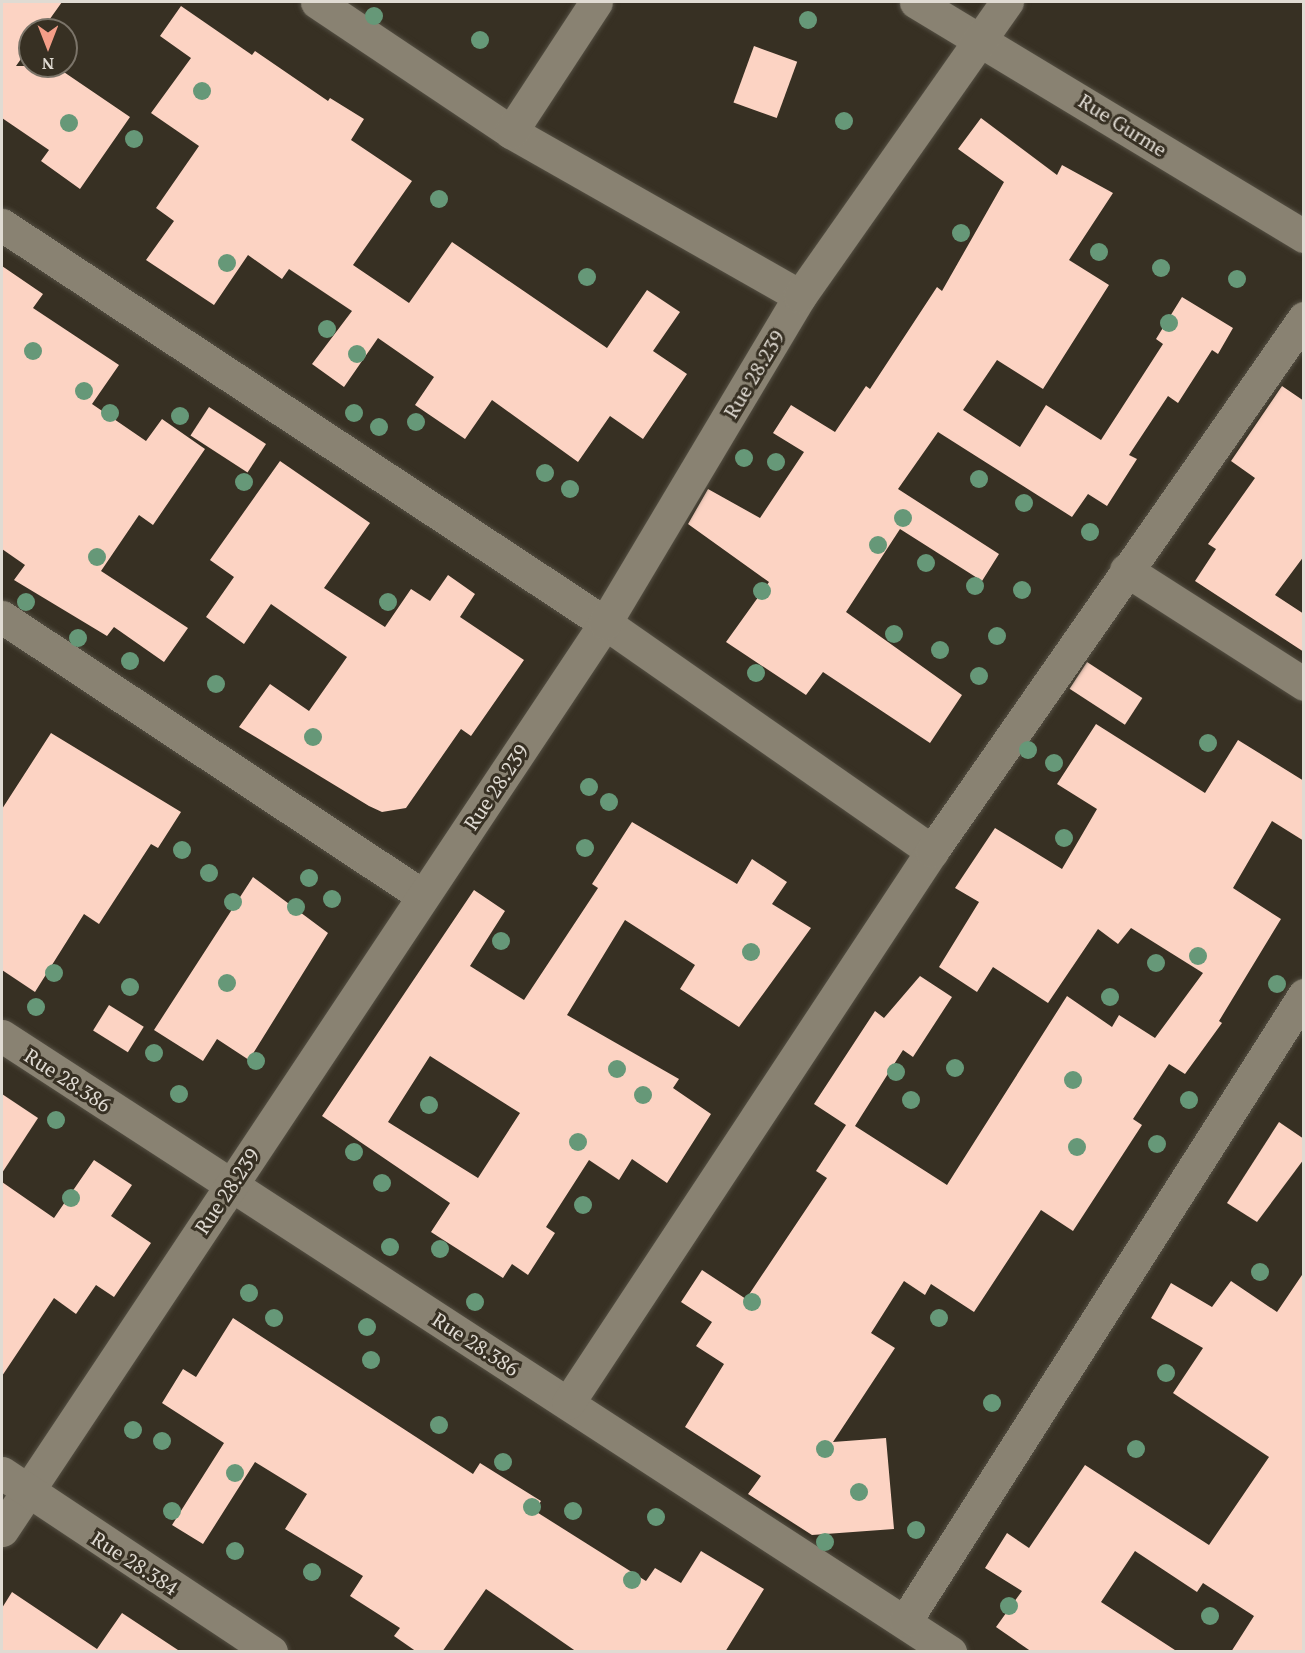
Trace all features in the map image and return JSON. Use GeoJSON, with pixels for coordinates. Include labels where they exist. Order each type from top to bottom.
{"type":"FeatureCollection","features":[{"type":"Feature","properties":{"kind":"street"},"geometry":{"type":"LineString","coordinates":[[317,2],[511,132],[800,296]]}},
{"type":"Feature","properties":{"kind":"street"},"geometry":{"type":"LineString","coordinates":[[511,132],[596,2]]}},
{"type":"Feature","properties":{"kind":"street","name":"Rue Gurme"},"geometry":{"type":"LineString","coordinates":[[916,2],[981,37],[1304,236]]}},
{"type":"Feature","properties":{"kind":"street"},"geometry":{"type":"LineString","coordinates":[[981,37],[1008,2]]}},
{"type":"Feature","properties":{"kind":"street","name":"Rue 28.239"},"geometry":{"type":"LineString","coordinates":[[2,1530],[14,1483],[230,1187],[605,623],[800,296],[981,37]]}},
{"type":"Feature","properties":{"kind":"street"},"geometry":{"type":"LineString","coordinates":[[2,225],[605,623],[932,851]]}},
{"type":"Feature","properties":{"kind":"street"},"geometry":{"type":"LineString","coordinates":[[568,1403],[932,851],[1304,318]]}},
{"type":"Feature","properties":{"kind":"street"},"geometry":{"type":"LineString","coordinates":[[1126,570],[1304,684]]}},
{"type":"Feature","properties":{"kind":"street"},"geometry":{"type":"LineString","coordinates":[[2,616],[423,897]]}},
{"type":"Feature","properties":{"kind":"street"},"geometry":{"type":"LineString","coordinates":[[906,1620],[1304,995]]}},
{"type":"Feature","properties":{"kind":"street","name":"Rue 28.386"},"geometry":{"type":"LineString","coordinates":[[2,1036],[230,1187],[906,1620],[950,1652]]}},
{"type":"Feature","properties":{"kind":"street","name":"Rue 28.384"},"geometry":{"type":"LineString","coordinates":[[14,1483],[271,1652]]}},
{"type":"Feature","properties":{"kind":"building"},"geometry":{"type":"Polygon","coordinates":[[[2,2],[62,2],[51,18],[18,18],[18,63],[16,66],[18,66],[18,78],[73,78],[130,117],[80,189],[41,161],[49,150],[2,118],[2,2]]]}},
{"type":"Feature","properties":{"kind":"building"},"geometry":{"type":"Polygon","coordinates":[[[181,6],[252,55],[255,51],[328,101],[330,98],[364,119],[351,140],[412,181],[353,265],[409,303],[452,242],[607,348],[647,290],[680,312],[653,351],[687,374],[643,439],[610,416],[578,462],[492,400],[465,439],[415,405],[434,377],[378,338],[344,387],[312,364],[352,311],[289,269],[282,279],[248,255],[214,305],[146,260],[174,221],[156,208],[199,146],[151,113],[191,58],[160,36],[181,6]]]}},
{"type":"Feature","properties":{"kind":"building"},"geometry":{"type":"Polygon","coordinates":[[[754,46],[797,62],[777,118],[733,102],[754,46]]]}},
{"type":"Feature","properties":{"kind":"building"},"geometry":{"type":"Polygon","coordinates":[[[981,118],[1057,175],[1062,165],[1113,193],[1069,260],[1109,285],[1043,389],[997,360],[963,410],[1020,447],[1046,405],[1101,440],[1163,344],[1156,339],[1182,297],[1233,328],[1218,354],[1212,350],[1178,403],[1168,396],[1129,455],[1137,459],[1107,506],[1088,494],[1072,517],[938,432],[898,489],[999,554],[982,581],[900,529],[846,612],[962,695],[930,743],[823,672],[806,695],[726,642],[769,582],[688,524],[708,489],[760,518],[804,452],[773,433],[791,405],[835,432],[866,386],[870,389],[937,287],[942,291],[1004,182],[958,149],[981,118]]]}},
{"type":"Feature","properties":{"kind":"building"},"geometry":{"type":"Polygon","coordinates":[[[2,266],[43,294],[33,308],[119,365],[92,404],[146,441],[162,419],[205,449],[153,525],[139,515],[101,571],[188,628],[164,662],[114,627],[107,636],[14,580],[25,565],[2,549],[2,266]]]}},
{"type":"Feature","properties":{"kind":"building"},"geometry":{"type":"Polygon","coordinates":[[[1282,386],[1304,401],[1304,556],[1275,595],[1304,614],[1304,652],[1195,581],[1216,549],[1208,544],[1255,478],[1231,461],[1282,386]]]}},
{"type":"Feature","properties":{"kind":"building"},"geometry":{"type":"Polygon","coordinates":[[[209,407],[266,444],[248,473],[190,436],[209,407]]]}},
{"type":"Feature","properties":{"kind":"building"},"geometry":{"type":"Polygon","coordinates":[[[280,461],[370,523],[324,588],[385,627],[411,589],[430,601],[448,575],[475,594],[460,617],[524,660],[471,736],[461,729],[406,808],[382,812],[369,806],[239,727],[270,684],[309,711],[347,657],[271,604],[244,644],[206,617],[234,577],[210,560],[280,461]]]}},
{"type":"Feature","properties":{"kind":"building"},"geometry":{"type":"Polygon","coordinates":[[[1087,662],[1142,698],[1125,725],[1070,689],[1087,662]]]}},
{"type":"Feature","properties":{"kind":"building"},"geometry":{"type":"Polygon","coordinates":[[[1096,724],[1205,793],[1238,740],[1304,781],[1304,841],[1272,821],[1233,888],[1281,919],[1219,1021],[1222,1023],[1185,1074],[1169,1064],[1133,1119],[1142,1125],[1073,1231],[1041,1210],[974,1312],[931,1284],[925,1295],[904,1281],[871,1333],[895,1348],[833,1442],[886,1438],[894,1529],[812,1535],[748,1494],[761,1476],[685,1427],[724,1364],[696,1346],[712,1322],[681,1302],[702,1270],[746,1299],[827,1178],[816,1171],[846,1125],[814,1104],[875,1011],[884,1018],[920,976],[952,997],[913,1057],[903,1050],[855,1126],[947,1185],[1067,996],[1112,1027],[1119,1015],[1155,1038],[1203,973],[1131,928],[1118,944],[1098,929],[1048,1003],[993,967],[977,992],[939,967],[979,902],[955,888],[995,828],[1062,869],[1097,809],[1057,784],[1096,724]]]}},
{"type":"Feature","properties":{"kind":"building"},"geometry":{"type":"Polygon","coordinates":[[[51,733],[181,812],[158,848],[151,844],[99,924],[84,914],[35,992],[2,970],[2,809],[51,733]]]}},
{"type":"Feature","properties":{"kind":"building"},"geometry":{"type":"Polygon","coordinates":[[[632,822],[737,884],[752,859],[787,882],[772,904],[811,928],[739,1027],[680,989],[695,965],[625,920],[567,1015],[679,1079],[673,1088],[711,1114],[667,1183],[632,1159],[619,1180],[589,1160],[546,1227],[555,1233],[528,1275],[512,1264],[503,1278],[431,1232],[450,1203],[322,1116],[474,890],[505,911],[470,966],[524,1000],[598,888],[592,884],[632,822]],[[430,1056],[388,1122],[478,1178],[520,1113],[430,1056]]]}},
{"type":"Feature","properties":{"kind":"building"},"geometry":{"type":"Polygon","coordinates":[[[253,877],[328,933],[249,1060],[217,1039],[203,1061],[154,1030],[253,877]]]}},
{"type":"Feature","properties":{"kind":"building"},"geometry":{"type":"Polygon","coordinates":[[[109,1005],[144,1027],[128,1052],[93,1030],[109,1005]]]}},
{"type":"Feature","properties":{"kind":"building"},"geometry":{"type":"Polygon","coordinates":[[[2,1094],[38,1118],[2,1173],[2,1094]]]}},
{"type":"Feature","properties":{"kind":"building"},"geometry":{"type":"Polygon","coordinates":[[[1279,1122],[1304,1139],[1304,1159],[1257,1222],[1227,1203],[1279,1122]]]}},
{"type":"Feature","properties":{"kind":"building"},"geometry":{"type":"Polygon","coordinates":[[[94,1160],[132,1185],[111,1216],[151,1243],[114,1297],[96,1285],[76,1314],[54,1298],[2,1376],[2,1182],[54,1218],[94,1160]]]}},
{"type":"Feature","properties":{"kind":"building"},"geometry":{"type":"Polygon","coordinates":[[[1304,1272],[1304,1652],[1231,1652],[1254,1616],[1203,1583],[1197,1592],[1135,1551],[1101,1602],[1178,1652],[1032,1652],[996,1627],[1022,1591],[985,1568],[1007,1533],[1029,1548],[1085,1465],[1209,1545],[1269,1457],[1173,1393],[1203,1348],[1151,1318],[1171,1283],[1212,1307],[1231,1281],[1277,1312],[1304,1272]]]}},
{"type":"Feature","properties":{"kind":"building"},"geometry":{"type":"Polygon","coordinates":[[[233,1318],[473,1474],[480,1463],[541,1501],[535,1511],[646,1581],[655,1568],[681,1583],[701,1551],[764,1589],[725,1652],[577,1652],[486,1589],[442,1652],[417,1652],[394,1636],[400,1628],[350,1596],[363,1576],[285,1529],[307,1494],[255,1462],[203,1544],[172,1525],[224,1443],[162,1403],[183,1369],[196,1377],[233,1318]]]}},
{"type":"Feature","properties":{"kind":"building"},"geometry":{"type":"Polygon","coordinates":[[[12,1592],[97,1649],[122,1613],[181,1652],[2,1652],[2,1608],[12,1592]]]}}]}
